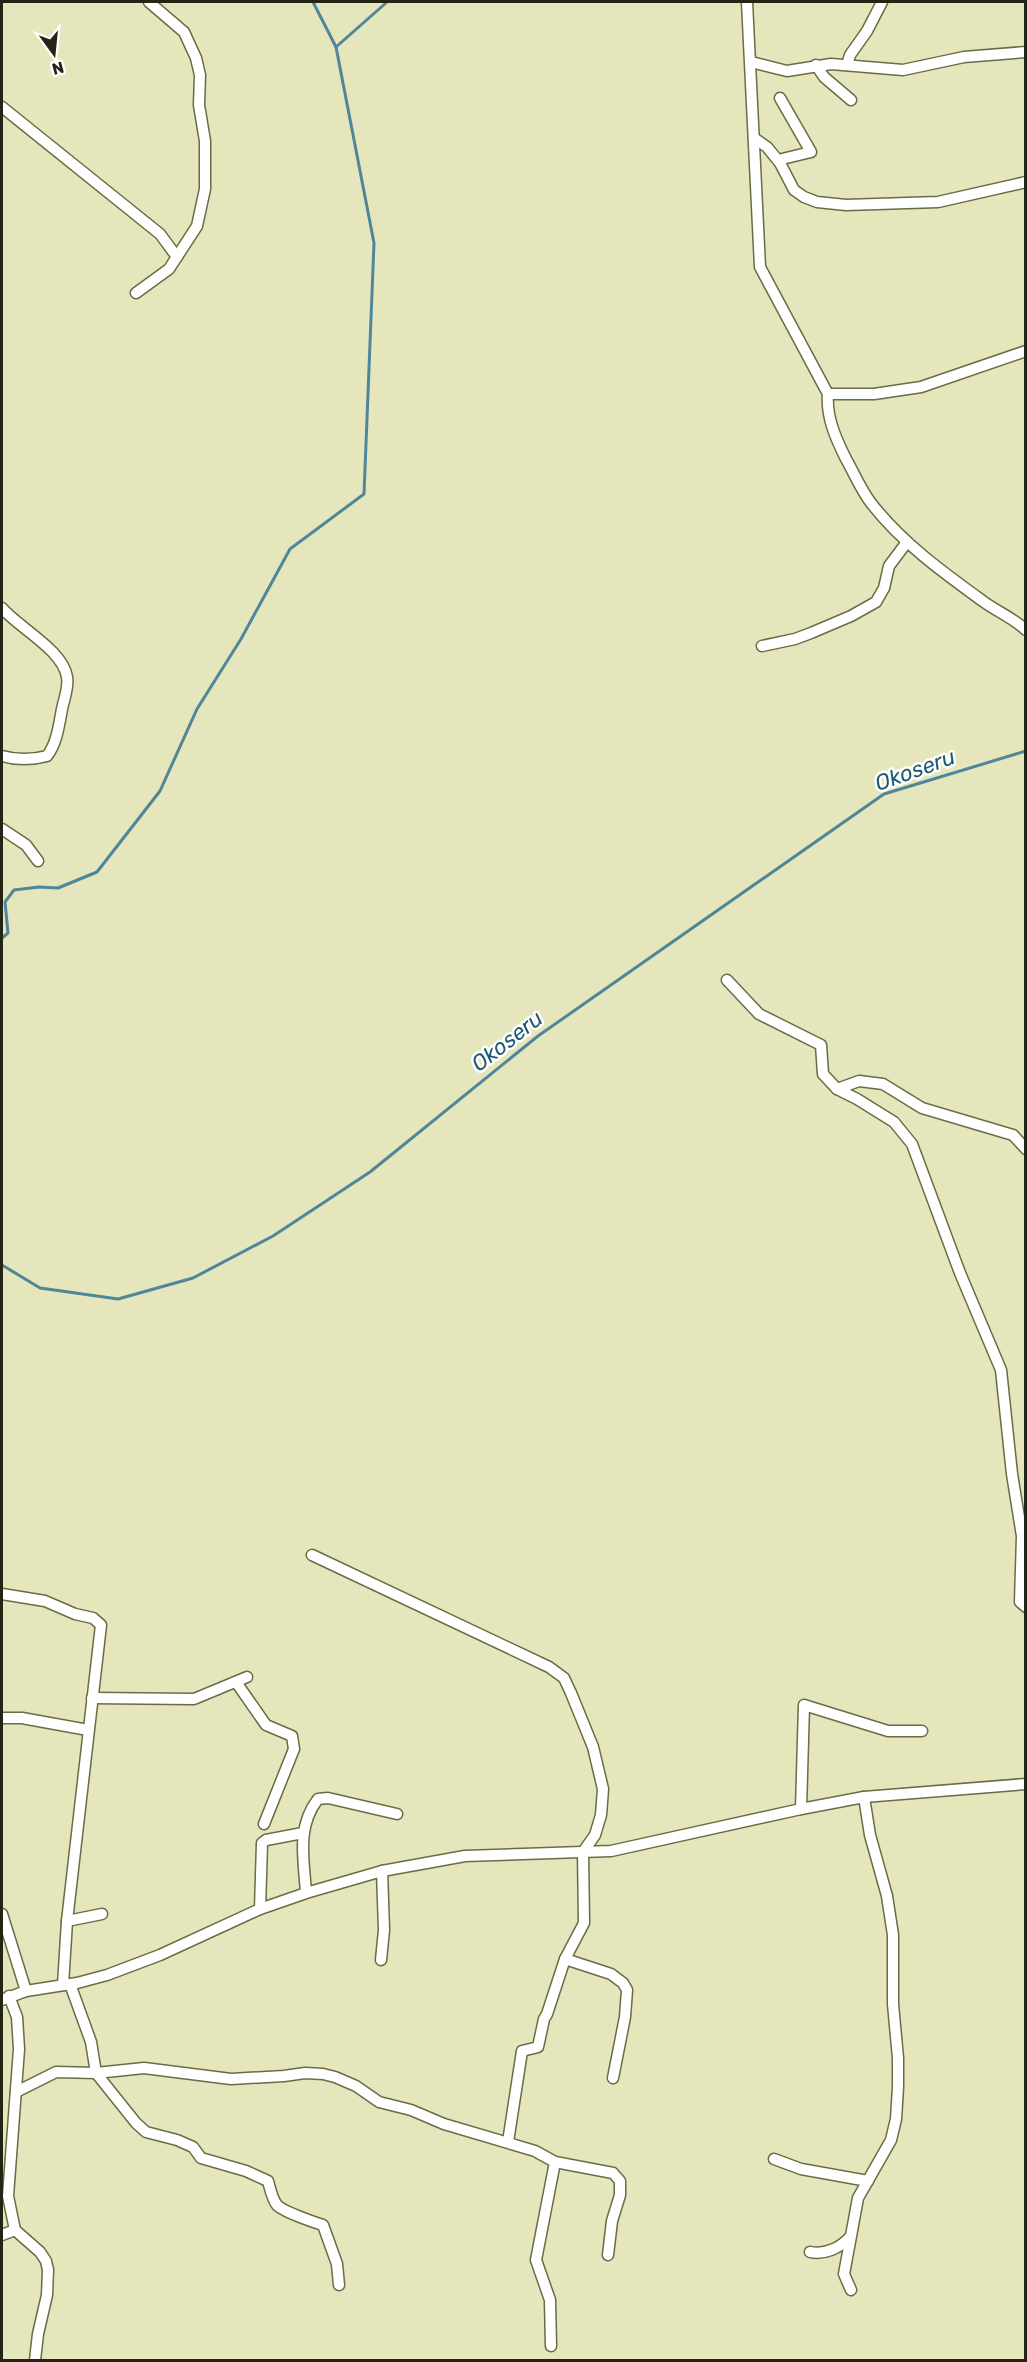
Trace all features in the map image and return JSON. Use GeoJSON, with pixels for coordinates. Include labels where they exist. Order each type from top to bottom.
{"type":"FeatureCollection","features":[{"type":"Feature","properties":{"kind":"street"},"geometry":{"type":"LineString","coordinates":[[135,293],[169,269],[197,226],[205,189],[205,141],[199,105],[200,75],[196,58],[184,32],[149,2]]}},
{"type":"Feature","properties":{"kind":"street"},"geometry":{"type":"LineString","coordinates":[[747,2],[760,267],[828,394],[827,404],[835,437],[870,502],[908,542],[935,566],[987,605],[1007,615],[1026,630]]}},
{"type":"Feature","properties":{"kind":"street"},"geometry":{"type":"LineString","coordinates":[[847,65],[850,55],[867,31],[882,2]]}},
{"type":"Feature","properties":{"kind":"street"},"geometry":{"type":"LineString","coordinates":[[751,62],[787,71],[816,65],[903,70],[964,57],[1026,52]]}},
{"type":"Feature","properties":{"kind":"street"},"geometry":{"type":"LineString","coordinates":[[816,65],[824,76],[851,100]]}},
{"type":"Feature","properties":{"kind":"street"},"geometry":{"type":"LineString","coordinates":[[780,98],[811,152],[782,159],[780,163]]}},
{"type":"Feature","properties":{"kind":"street"},"geometry":{"type":"LineString","coordinates":[[2,107],[160,234],[177,257]]}},
{"type":"Feature","properties":{"kind":"street"},"geometry":{"type":"LineString","coordinates":[[754,138],[767,147],[780,163],[794,190],[817,202],[846,205],[938,202],[1026,182]]}},
{"type":"Feature","properties":{"kind":"street"},"geometry":{"type":"LineString","coordinates":[[828,394],[874,394],[921,387],[1026,351]]}},
{"type":"Feature","properties":{"kind":"street"},"geometry":{"type":"LineString","coordinates":[[762,646],[811,633],[851,616],[876,602],[884,588],[889,566],[908,542]]}},
{"type":"Feature","properties":{"kind":"street"},"geometry":{"type":"LineString","coordinates":[[2,608],[11,619],[48,647],[64,670],[67,681],[58,732],[47,756],[36,759],[2,756]]}},
{"type":"Feature","properties":{"kind":"street"},"geometry":{"type":"LineString","coordinates":[[2,829],[26,845],[38,861]]}},
{"type":"Feature","properties":{"kind":"street"},"geometry":{"type":"LineString","coordinates":[[727,980],[759,1014],[821,1045],[823,1074],[837,1089],[894,1122],[912,1144],[960,1273],[1001,1370],[1012,1474],[1022,1536],[1020,1602],[1026,1607]]}},
{"type":"Feature","properties":{"kind":"street"},"geometry":{"type":"LineString","coordinates":[[837,1089],[859,1081],[883,1084],[922,1108],[1013,1135],[1026,1149]]}},
{"type":"Feature","properties":{"kind":"street"},"geometry":{"type":"LineString","coordinates":[[312,1555],[549,1667],[564,1678],[593,1747],[603,1789],[601,1815],[595,1834],[583,1852],[584,1923],[565,1959],[548,2014],[543,2019],[538,2047],[522,2051],[508,2142]]}},
{"type":"Feature","properties":{"kind":"street"},"geometry":{"type":"LineString","coordinates":[[2,1593],[45,1601],[75,1614],[85,1614],[98,1620],[101,1624],[67,1921],[67,1985],[91,2042],[96,2073],[136,2123],[147,2132],[177,2140],[193,2147],[201,2158],[246,2171],[268,2181],[277,2205],[286,2212],[300,2215],[323,2225],[338,2264],[339,2285]]}},
{"type":"Feature","properties":{"kind":"street"},"geometry":{"type":"LineString","coordinates":[[92,1698],[194,1699],[247,1677]]}},
{"type":"Feature","properties":{"kind":"street"},"geometry":{"type":"LineString","coordinates":[[236,1682],[266,1725],[292,1736],[294,1741],[294,1749],[264,1824]]}},
{"type":"Feature","properties":{"kind":"street"},"geometry":{"type":"LineString","coordinates":[[801,1809],[804,1706],[888,1731],[922,1731]]}},
{"type":"Feature","properties":{"kind":"street"},"geometry":{"type":"LineString","coordinates":[[2,1718],[22,1718],[88,1730]]}},
{"type":"Feature","properties":{"kind":"street"},"geometry":{"type":"LineString","coordinates":[[35,2361],[48,2270],[40,2252],[15,2230],[8,2196],[20,2049],[17,2017],[5,1998],[26,1991],[67,1985],[107,1975],[160,1955],[260,1909],[382,1871],[465,1856],[610,1851],[864,1797],[1026,1784]]}},
{"type":"Feature","properties":{"kind":"street"},"geometry":{"type":"LineString","coordinates":[[851,2290],[844,2274],[858,2198],[891,2140],[896,2119],[898,2058],[892,2004],[893,1935],[887,1896],[870,1835],[864,1797]]}},
{"type":"Feature","properties":{"kind":"street"},"geometry":{"type":"LineString","coordinates":[[306,1893],[302,1860],[303,1833],[312,1808],[318,1799],[328,1798],[397,1814]]}},
{"type":"Feature","properties":{"kind":"street"},"geometry":{"type":"LineString","coordinates":[[260,1909],[262,1843],[266,1840],[303,1833]]}},
{"type":"Feature","properties":{"kind":"street"},"geometry":{"type":"LineString","coordinates":[[381,1960],[384,1930],[382,1871]]}},
{"type":"Feature","properties":{"kind":"street"},"geometry":{"type":"LineString","coordinates":[[2,1914],[26,1991]]}},
{"type":"Feature","properties":{"kind":"street"},"geometry":{"type":"LineString","coordinates":[[67,1921],[102,1914]]}},
{"type":"Feature","properties":{"kind":"street"},"geometry":{"type":"LineString","coordinates":[[565,1959],[611,1974],[623,1983],[627,1990],[625,2017],[613,2078]]}},
{"type":"Feature","properties":{"kind":"street"},"geometry":{"type":"LineString","coordinates":[[16,2092],[56,2072],[96,2073],[144,2068],[231,2079],[305,2073],[323,2074],[356,2086],[379,2102],[411,2110],[444,2124],[535,2151],[555,2162],[613,2173],[620,2181],[620,2195],[612,2221],[609,2255]]}},
{"type":"Feature","properties":{"kind":"street"},"geometry":{"type":"LineString","coordinates":[[774,2159],[801,2169],[868,2181]]}},
{"type":"Feature","properties":{"kind":"street"},"geometry":{"type":"LineString","coordinates":[[551,2346],[550,2300],[536,2260],[555,2162]]}},
{"type":"Feature","properties":{"kind":"street"},"geometry":{"type":"LineString","coordinates":[[2,2235],[15,2230]]}},
{"type":"Feature","properties":{"kind":"street"},"geometry":{"type":"LineString","coordinates":[[810,2252],[842,2247],[853,2234]]}},
{"type":"Feature","properties":{"kind":"waterway"},"geometry":{"type":"LineString","coordinates":[[313,2],[336,47]]}},
{"type":"Feature","properties":{"kind":"waterway"},"geometry":{"type":"LineString","coordinates":[[2,938],[8,933],[5,902],[14,890],[39,887],[58,888],[97,872],[160,791],[197,709],[241,639],[290,549],[364,494],[374,243],[336,47],[387,2]]}},
{"type":"Feature","properties":{"kind":"waterway","name":"Okoseru"},"geometry":{"type":"LineString","coordinates":[[2,1265],[40,1288],[118,1299],[193,1278],[273,1236],[370,1172],[538,1036],[884,794],[1026,751]]}}]}
